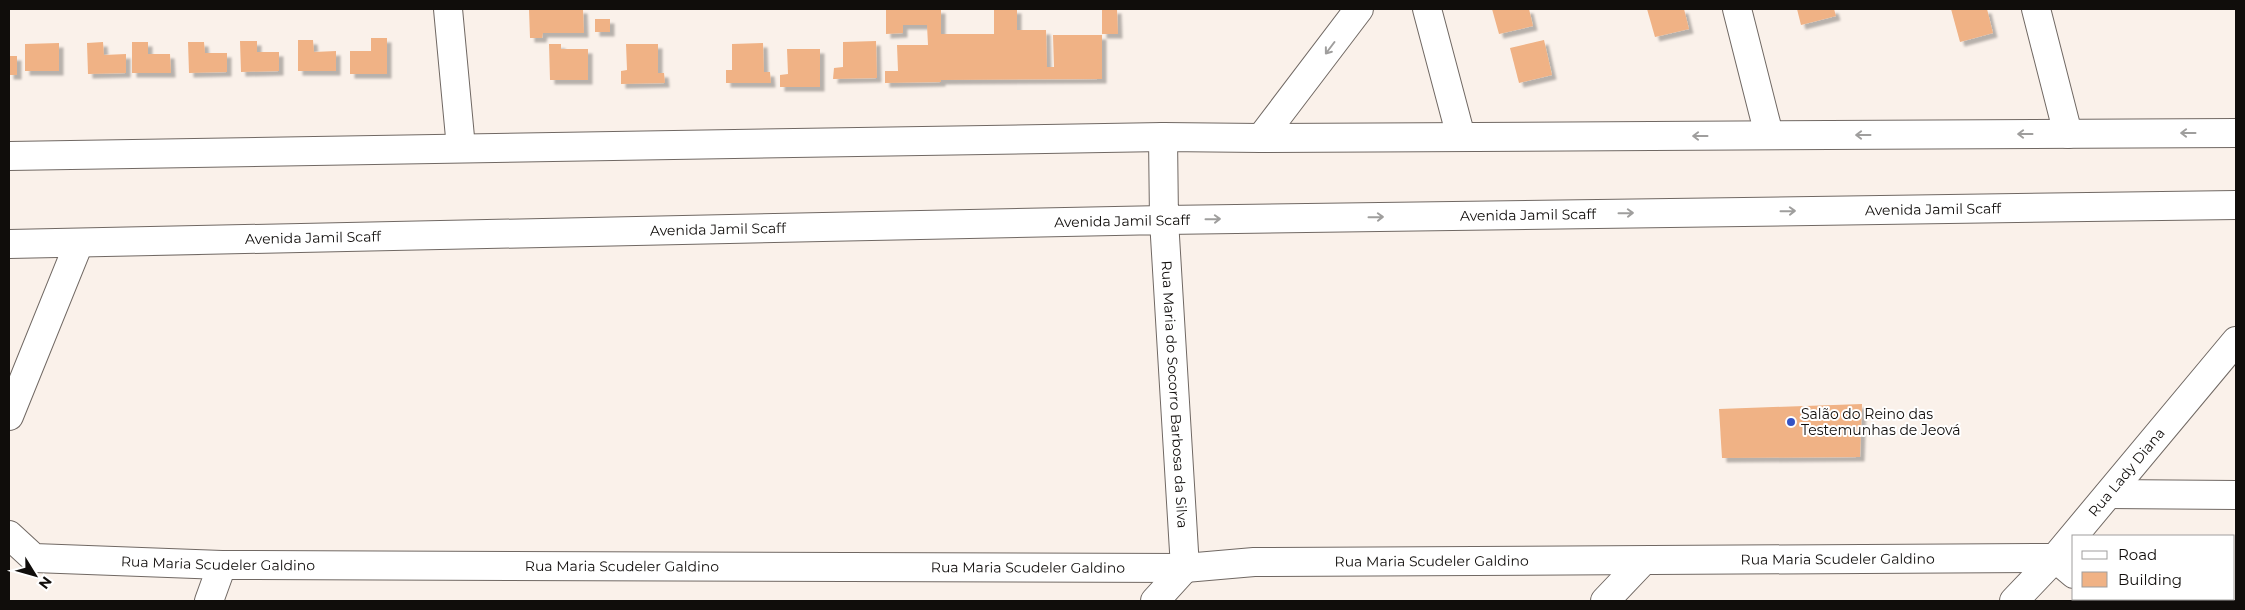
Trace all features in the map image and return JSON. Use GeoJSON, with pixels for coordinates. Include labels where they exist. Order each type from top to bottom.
{"type":"FeatureCollection","features":[{"type":"Feature","properties":{"kind":"street"},"geometry":{"type":"LineString","coordinates":[[448,9],[461,148]]}},
{"type":"Feature","properties":{"kind":"street"},"geometry":{"type":"LineString","coordinates":[[1261,138],[1359,9]]}},
{"type":"Feature","properties":{"kind":"street"},"geometry":{"type":"LineString","coordinates":[[1428,9],[1461,137]]}},
{"type":"Feature","properties":{"kind":"street"},"geometry":{"type":"LineString","coordinates":[[1737,9],[1769,135]]}},
{"type":"Feature","properties":{"kind":"street"},"geometry":{"type":"LineString","coordinates":[[2036,9],[2068,134]]}},
{"type":"Feature","properties":{"kind":"street"},"geometry":{"type":"LineString","coordinates":[[9,156],[1163,137],[2236,133]]}},
{"type":"Feature","properties":{"kind":"street","name":"Rua Maria do Socorro Barbosa da Silva"},"geometry":{"type":"LineString","coordinates":[[1163,137],[1164,220],[1185,568]]}},
{"type":"Feature","properties":{"kind":"street","name":"Avenida Jamil Scaff"},"geometry":{"type":"LineString","coordinates":[[9,244],[1164,220],[2236,205]]}},
{"type":"Feature","properties":{"kind":"street"},"geometry":{"type":"LineString","coordinates":[[9,416],[79,243]]}},
{"type":"Feature","properties":{"kind":"street","name":"Rua Lady Diana"},"geometry":{"type":"LineString","coordinates":[[2083,535],[2109,494],[2236,341]]}},
{"type":"Feature","properties":{"kind":"street"},"geometry":{"type":"LineString","coordinates":[[2109,494],[2236,495]]}},
{"type":"Feature","properties":{"kind":"street","name":"Rua Maria Scudeler Galdino"},"geometry":{"type":"LineString","coordinates":[[9,535],[34,558],[222,565],[1185,568],[1254,562],[1643,561],[2064,566]]}},
{"type":"Feature","properties":{"kind":"street","name":"Rua Lady Diana"},"geometry":{"type":"LineString","coordinates":[[2014,601],[2064,566],[2072,553]]}},
{"type":"Feature","properties":{"kind":"street"},"geometry":{"type":"LineString","coordinates":[[1605,601],[1643,561]]}},
{"type":"Feature","properties":{"kind":"street"},"geometry":{"type":"LineString","coordinates":[[209,601],[222,565]]}},
{"type":"Feature","properties":{"kind":"street"},"geometry":{"type":"LineString","coordinates":[[1155,601],[1185,568]]}},
{"type":"Feature","properties":{"kind":"building"},"geometry":{"type":"Polygon","coordinates":[[[529,9],[583,9],[584,33],[543,33],[542,38],[530,38],[529,9]]]}},
{"type":"Feature","properties":{"kind":"building"},"geometry":{"type":"Polygon","coordinates":[[[886,9],[941,9],[941,34],[994,34],[994,9],[1017,9],[1017,30],[1046,30],[1047,67],[1054,67],[1053,35],[1102,35],[1102,79],[941,80],[941,82],[885,83],[885,71],[898,71],[897,45],[928,45],[927,25],[903,25],[903,33],[886,34],[886,9]]]}},
{"type":"Feature","properties":{"kind":"building"},"geometry":{"type":"Polygon","coordinates":[[[1117,9],[1118,34],[1102,34],[1102,10],[1117,9]]]}},
{"type":"Feature","properties":{"kind":"building"},"geometry":{"type":"Polygon","coordinates":[[[1492,9],[1529,9],[1533,26],[1499,34],[1492,9]]]}},
{"type":"Feature","properties":{"kind":"building"},"geometry":{"type":"Polygon","coordinates":[[[1647,9],[1684,9],[1689,29],[1655,37],[1647,9]]]}},
{"type":"Feature","properties":{"kind":"building"},"geometry":{"type":"Polygon","coordinates":[[[1797,9],[1834,9],[1836,16],[1801,25],[1797,9]]]}},
{"type":"Feature","properties":{"kind":"building"},"geometry":{"type":"Polygon","coordinates":[[[1951,9],[1987,9],[1993,33],[1960,42],[1951,9]]]}},
{"type":"Feature","properties":{"kind":"building"},"geometry":{"type":"Polygon","coordinates":[[[595,19],[610,19],[610,32],[595,32],[595,19]]]}},
{"type":"Feature","properties":{"kind":"building"},"geometry":{"type":"Polygon","coordinates":[[[371,38],[387,38],[387,74],[350,74],[350,51],[371,51],[371,38]]]}},
{"type":"Feature","properties":{"kind":"building"},"geometry":{"type":"Polygon","coordinates":[[[298,40],[313,40],[314,52],[336,51],[336,71],[298,71],[298,40]]]}},
{"type":"Feature","properties":{"kind":"building"},"geometry":{"type":"Polygon","coordinates":[[[1544,40],[1552,75],[1519,83],[1510,48],[1544,40]]]}},
{"type":"Feature","properties":{"kind":"building"},"geometry":{"type":"Polygon","coordinates":[[[240,41],[257,41],[257,52],[279,52],[279,71],[241,72],[240,41]]]}},
{"type":"Feature","properties":{"kind":"building"},"geometry":{"type":"Polygon","coordinates":[[[876,41],[877,78],[833,79],[834,68],[843,67],[843,42],[876,41]]]}},
{"type":"Feature","properties":{"kind":"building"},"geometry":{"type":"Polygon","coordinates":[[[103,42],[104,55],[126,54],[126,73],[88,74],[87,43],[103,42]]]}},
{"type":"Feature","properties":{"kind":"building"},"geometry":{"type":"Polygon","coordinates":[[[132,42],[148,42],[148,54],[170,54],[171,73],[132,73],[132,42]]]}},
{"type":"Feature","properties":{"kind":"building"},"geometry":{"type":"Polygon","coordinates":[[[188,42],[204,42],[205,53],[227,53],[227,72],[189,73],[188,42]]]}},
{"type":"Feature","properties":{"kind":"building"},"geometry":{"type":"Polygon","coordinates":[[[59,43],[59,71],[25,71],[25,44],[59,43]]]}},
{"type":"Feature","properties":{"kind":"building"},"geometry":{"type":"Polygon","coordinates":[[[763,43],[764,72],[770,72],[771,83],[726,83],[726,70],[732,70],[732,44],[763,43]]]}},
{"type":"Feature","properties":{"kind":"building"},"geometry":{"type":"Polygon","coordinates":[[[549,44],[561,44],[561,49],[588,49],[588,80],[550,80],[549,44]]]}},
{"type":"Feature","properties":{"kind":"building"},"geometry":{"type":"Polygon","coordinates":[[[626,44],[658,44],[658,73],[664,73],[665,83],[621,84],[621,71],[627,70],[626,44]]]}},
{"type":"Feature","properties":{"kind":"building"},"geometry":{"type":"Polygon","coordinates":[[[787,49],[820,49],[820,87],[780,87],[780,75],[788,74],[787,49]]]}},
{"type":"Feature","properties":{"kind":"building"},"geometry":{"type":"Polygon","coordinates":[[[9,56],[17,56],[17,75],[9,75],[9,56]]]}},
{"type":"Feature","properties":{"kind":"building","name":"Salão do Reino das Testemunhas de Jeová"},"geometry":{"type":"Polygon","coordinates":[[[1862,404],[1860,457],[1722,458],[1719,409],[1862,404]]]}},
{"type":"Feature","properties":{"kind":"place","name":"Salão do Reino das Testemunhas de Jeová"},"geometry":{"type":"Point","coordinates":[1791,422]}}]}
